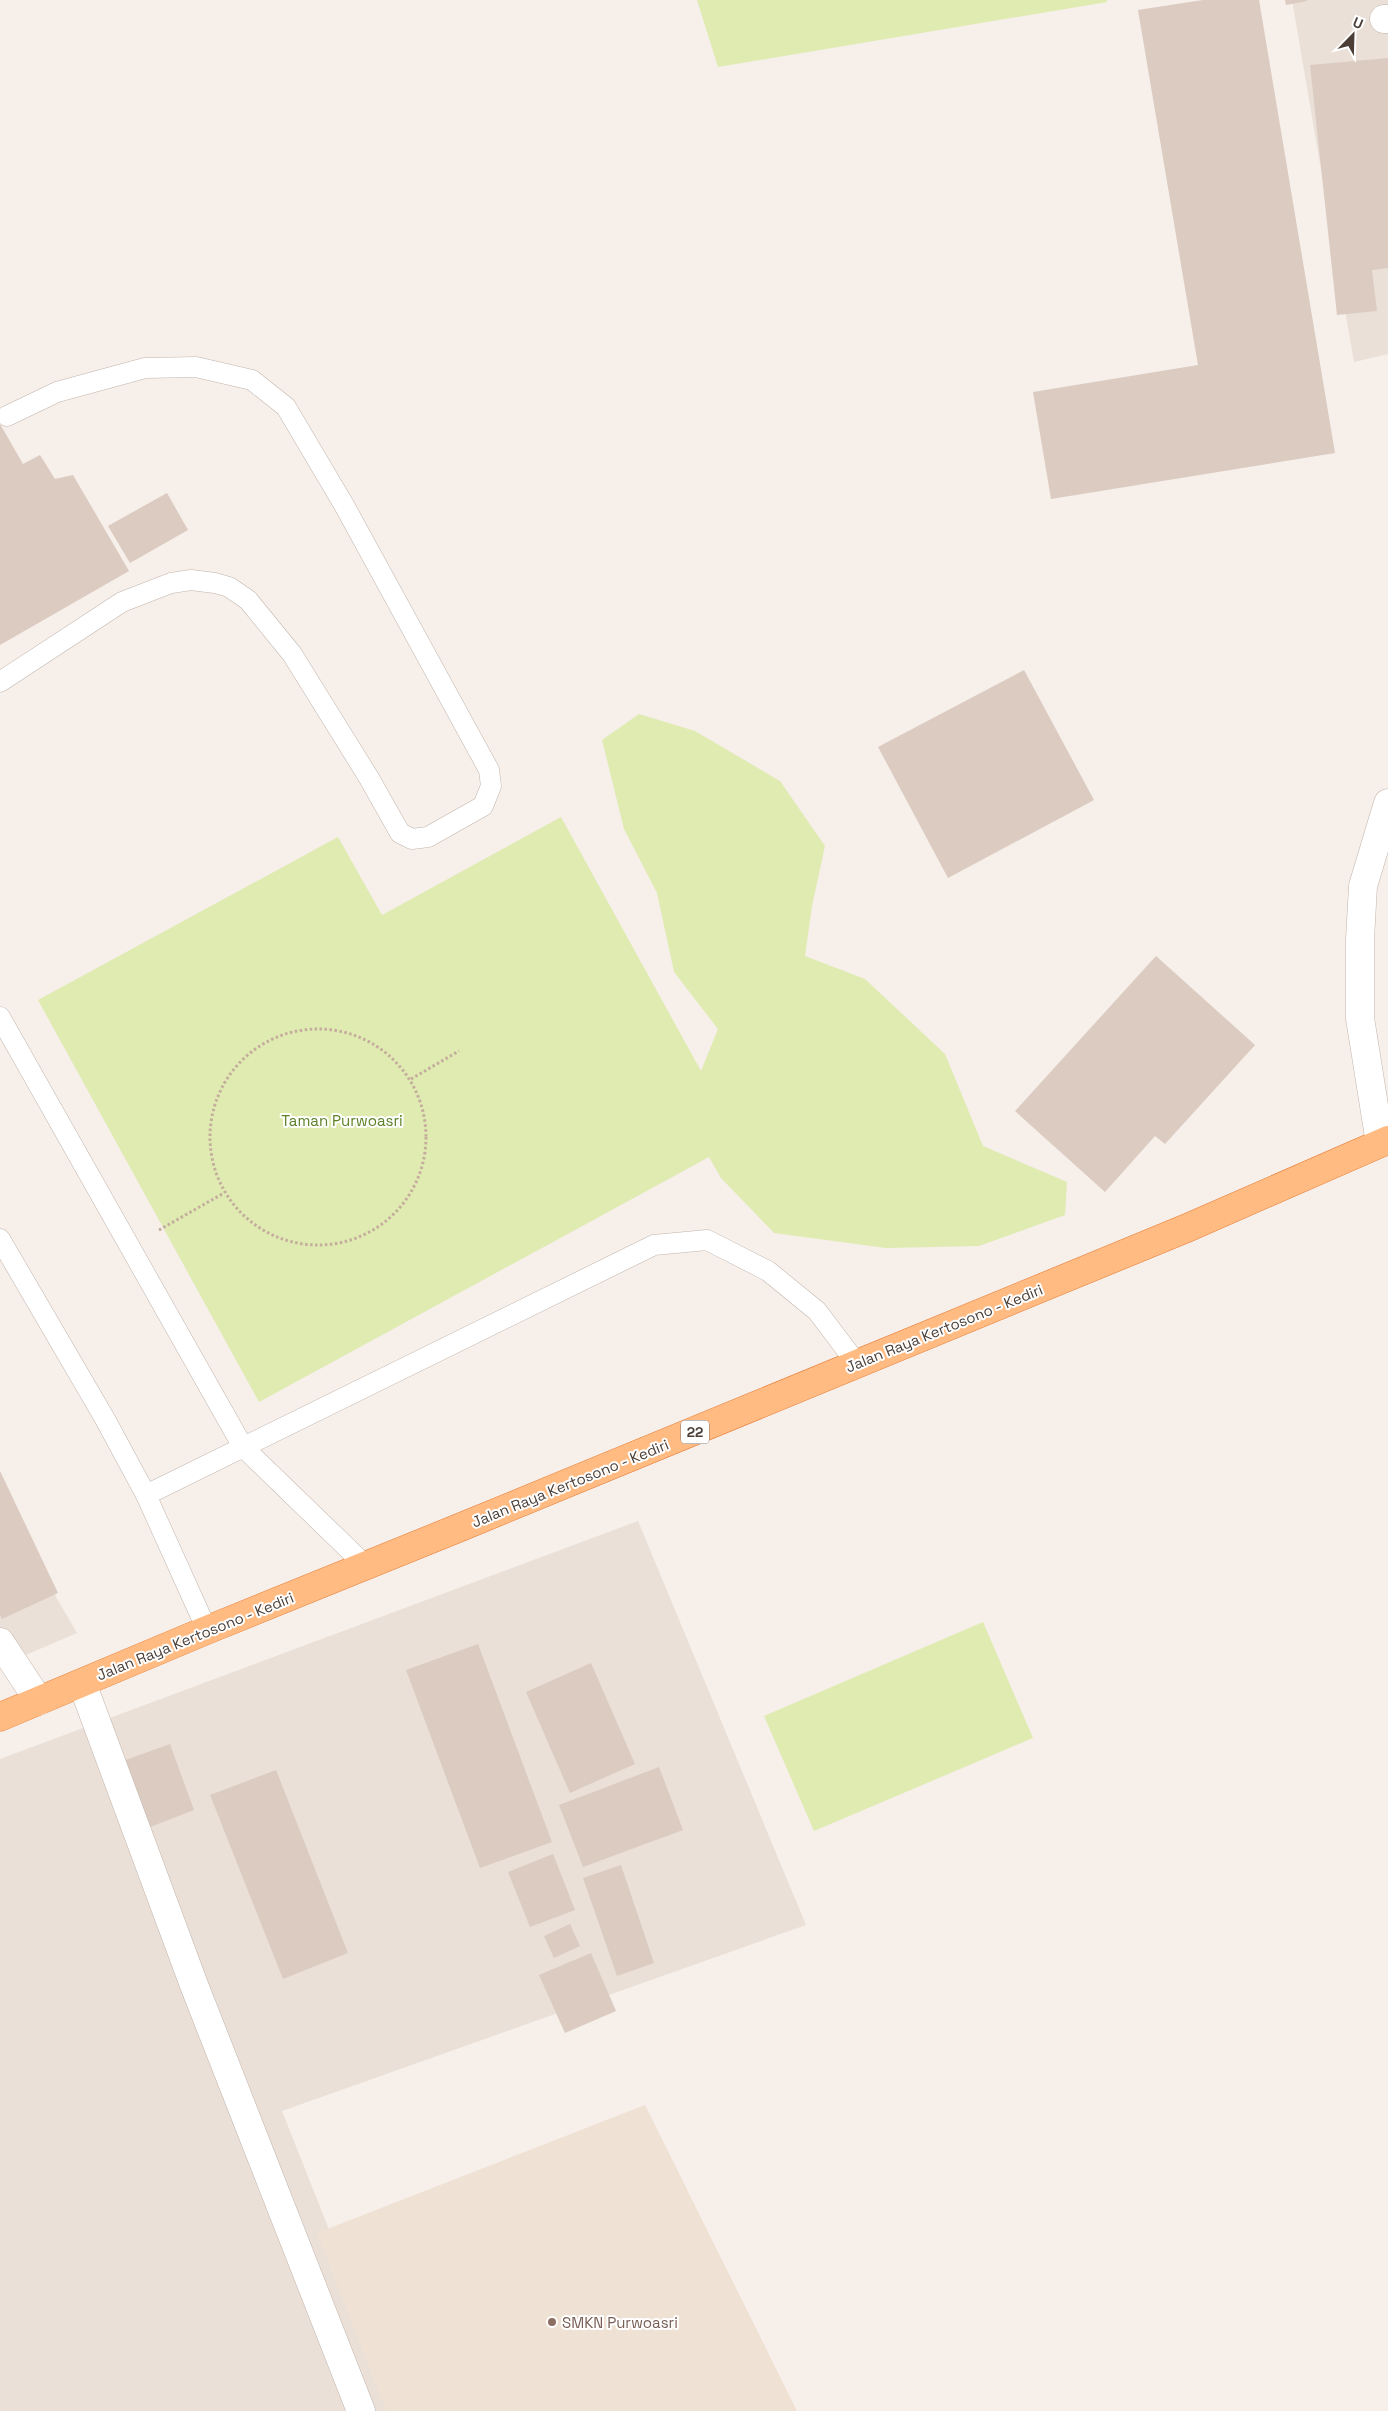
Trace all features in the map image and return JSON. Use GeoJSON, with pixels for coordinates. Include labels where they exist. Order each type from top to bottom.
{"type":"FeatureCollection","features":[{"type":"Feature","properties":{"kind":"highway","name":"Jalan Raya Kertosono - Kediri"},"geometry":{"type":"LineString","coordinates":[[0,1717],[206,1630],[1187,1228],[1384,1142]]}},
{"type":"Feature","properties":{"kind":"street"},"geometry":{"type":"LineString","coordinates":[[1384,1142],[1360,1018],[1360,939],[1363,886],[1388,803]]}},
{"type":"Feature","properties":{"kind":"street"},"geometry":{"type":"LineString","coordinates":[[0,1642],[39,1701]]}},
{"type":"Feature","properties":{"kind":"street"},"geometry":{"type":"LineString","coordinates":[[82,1683],[194,1985],[361,2411]]}},
{"type":"Feature","properties":{"kind":"lane"},"geometry":{"type":"LineString","coordinates":[[0,682],[122,602],[171,583],[191,580],[215,583],[228,588],[248,600],[292,654],[400,834],[412,839],[428,837],[483,806],[491,786],[489,770],[344,505],[286,407],[252,380],[196,367],[145,368],[57,392],[7,416]]}},
{"type":"Feature","properties":{"kind":"lane"},"geometry":{"type":"LineString","coordinates":[[0,1018],[243,1447],[366,1566]]}},
{"type":"Feature","properties":{"kind":"lane"},"geometry":{"type":"LineString","coordinates":[[0,1239],[105,1419],[146,1495],[206,1630]]}},
{"type":"Feature","properties":{"kind":"lane"},"geometry":{"type":"LineString","coordinates":[[146,1495],[654,1245],[707,1240],[768,1271],[817,1311],[857,1364]]}},
{"type":"Feature","properties":{"kind":"path"},"geometry":{"type":"LineString","coordinates":[[314,1027],[352,1033],[386,1051],[411,1079],[424,1111],[427,1145],[419,1179],[401,1207],[375,1230],[343,1243],[309,1245],[276,1238],[246,1219],[224,1193],[210,1158],[209,1120],[222,1084],[246,1055],[277,1035],[314,1027]]}},
{"type":"Feature","properties":{"kind":"path"},"geometry":{"type":"LineString","coordinates":[[411,1079],[459,1050]]}},
{"type":"Feature","properties":{"kind":"path"},"geometry":{"type":"LineString","coordinates":[[128,1247],[224,1193]]}},
{"type":"Feature","properties":{"kind":"shaded area"},"geometry":{"type":"Polygon","coordinates":[[[1292,0],[1388,0],[1388,354],[1354,362],[1292,0]]]}},
{"type":"Feature","properties":{"kind":"shaded area"},"geometry":{"type":"Polygon","coordinates":[[[0,1501],[77,1633],[0,1666],[0,1501]]]}},
{"type":"Feature","properties":{"kind":"shaded area"},"geometry":{"type":"Polygon","coordinates":[[[638,1521],[806,1925],[282,2111],[401,2411],[0,2411],[0,1759],[638,1521]]]}},
{"type":"Feature","properties":{"kind":"shaded area","name":"SMKN Purwoasri"},"geometry":{"type":"Polygon","coordinates":[[[645,2105],[797,2411],[386,2411],[317,2233],[645,2105]]]}},
{"type":"Feature","properties":{"kind":"green space"},"geometry":{"type":"Polygon","coordinates":[[[697,0],[1107,0],[1107,2],[718,67],[697,0]]]}},
{"type":"Feature","properties":{"kind":"green space","name":"Taman Purwoasri"},"geometry":{"type":"Polygon","coordinates":[[[639,714],[695,731],[780,781],[825,846],[812,906],[805,956],[865,979],[945,1054],[983,1146],[1067,1182],[1065,1215],[979,1246],[886,1248],[774,1233],[721,1178],[709,1157],[259,1402],[38,1000],[338,837],[382,915],[561,817],[701,1071],[718,1029],[674,972],[657,893],[624,829],[602,740],[639,714]]]}},
{"type":"Feature","properties":{"kind":"green space"},"geometry":{"type":"Polygon","coordinates":[[[983,1622],[1033,1738],[814,1831],[764,1716],[983,1622]]]}},
{"type":"Feature","properties":{"kind":"building"},"geometry":{"type":"Polygon","coordinates":[[[1203,0],[1259,0],[1335,453],[1051,499],[1033,392],[1198,365],[1138,10],[1203,0]]]}},
{"type":"Feature","properties":{"kind":"building"},"geometry":{"type":"Polygon","coordinates":[[[1285,0],[1307,0],[1307,1],[1286,5],[1285,0]]]}},
{"type":"Feature","properties":{"kind":"building"},"geometry":{"type":"Polygon","coordinates":[[[1388,58],[1388,268],[1372,270],[1377,311],[1337,315],[1310,65],[1388,58]]]}},
{"type":"Feature","properties":{"kind":"building"},"geometry":{"type":"Polygon","coordinates":[[[0,424],[23,464],[40,455],[55,479],[73,475],[129,571],[0,645],[0,424]]]}},
{"type":"Feature","properties":{"kind":"building"},"geometry":{"type":"Polygon","coordinates":[[[167,493],[188,530],[130,563],[108,526],[167,493]]]}},
{"type":"Feature","properties":{"kind":"building"},"geometry":{"type":"Polygon","coordinates":[[[1024,670],[1094,800],[948,878],[878,747],[1024,670]]]}},
{"type":"Feature","properties":{"kind":"building"},"geometry":{"type":"Polygon","coordinates":[[[1156,956],[1255,1045],[1165,1144],[1155,1136],[1105,1192],[1015,1111],[1156,956]]]}},
{"type":"Feature","properties":{"kind":"building"},"geometry":{"type":"Polygon","coordinates":[[[0,1471],[58,1593],[2,1619],[0,1615],[0,1471]]]}},
{"type":"Feature","properties":{"kind":"building"},"geometry":{"type":"Polygon","coordinates":[[[478,1644],[552,1842],[480,1868],[406,1670],[478,1644]]]}},
{"type":"Feature","properties":{"kind":"building"},"geometry":{"type":"Polygon","coordinates":[[[591,1663],[635,1764],[570,1793],[526,1692],[591,1663]]]}},
{"type":"Feature","properties":{"kind":"building"},"geometry":{"type":"Polygon","coordinates":[[[170,1744],[194,1810],[145,1829],[120,1762],[170,1744]]]}},
{"type":"Feature","properties":{"kind":"building"},"geometry":{"type":"Polygon","coordinates":[[[659,1767],[683,1830],[583,1867],[559,1805],[659,1767]]]}},
{"type":"Feature","properties":{"kind":"building"},"geometry":{"type":"Polygon","coordinates":[[[276,1770],[348,1953],[283,1979],[210,1795],[276,1770]]]}},
{"type":"Feature","properties":{"kind":"building"},"geometry":{"type":"Polygon","coordinates":[[[553,1854],[575,1910],[530,1927],[508,1872],[553,1854]]]}},
{"type":"Feature","properties":{"kind":"building"},"geometry":{"type":"Polygon","coordinates":[[[621,1865],[654,1963],[617,1976],[583,1878],[621,1865]]]}},
{"type":"Feature","properties":{"kind":"building"},"geometry":{"type":"Polygon","coordinates":[[[570,1924],[580,1946],[554,1958],[544,1936],[570,1924]]]}},
{"type":"Feature","properties":{"kind":"building"},"geometry":{"type":"Polygon","coordinates":[[[591,1953],[616,2011],[565,2033],[539,1975],[591,1953]]]}},
{"type":"Feature","properties":{"kind":"place","name":"SMKN Purwoasri"},"geometry":{"type":"Point","coordinates":[552,2322]}}]}
